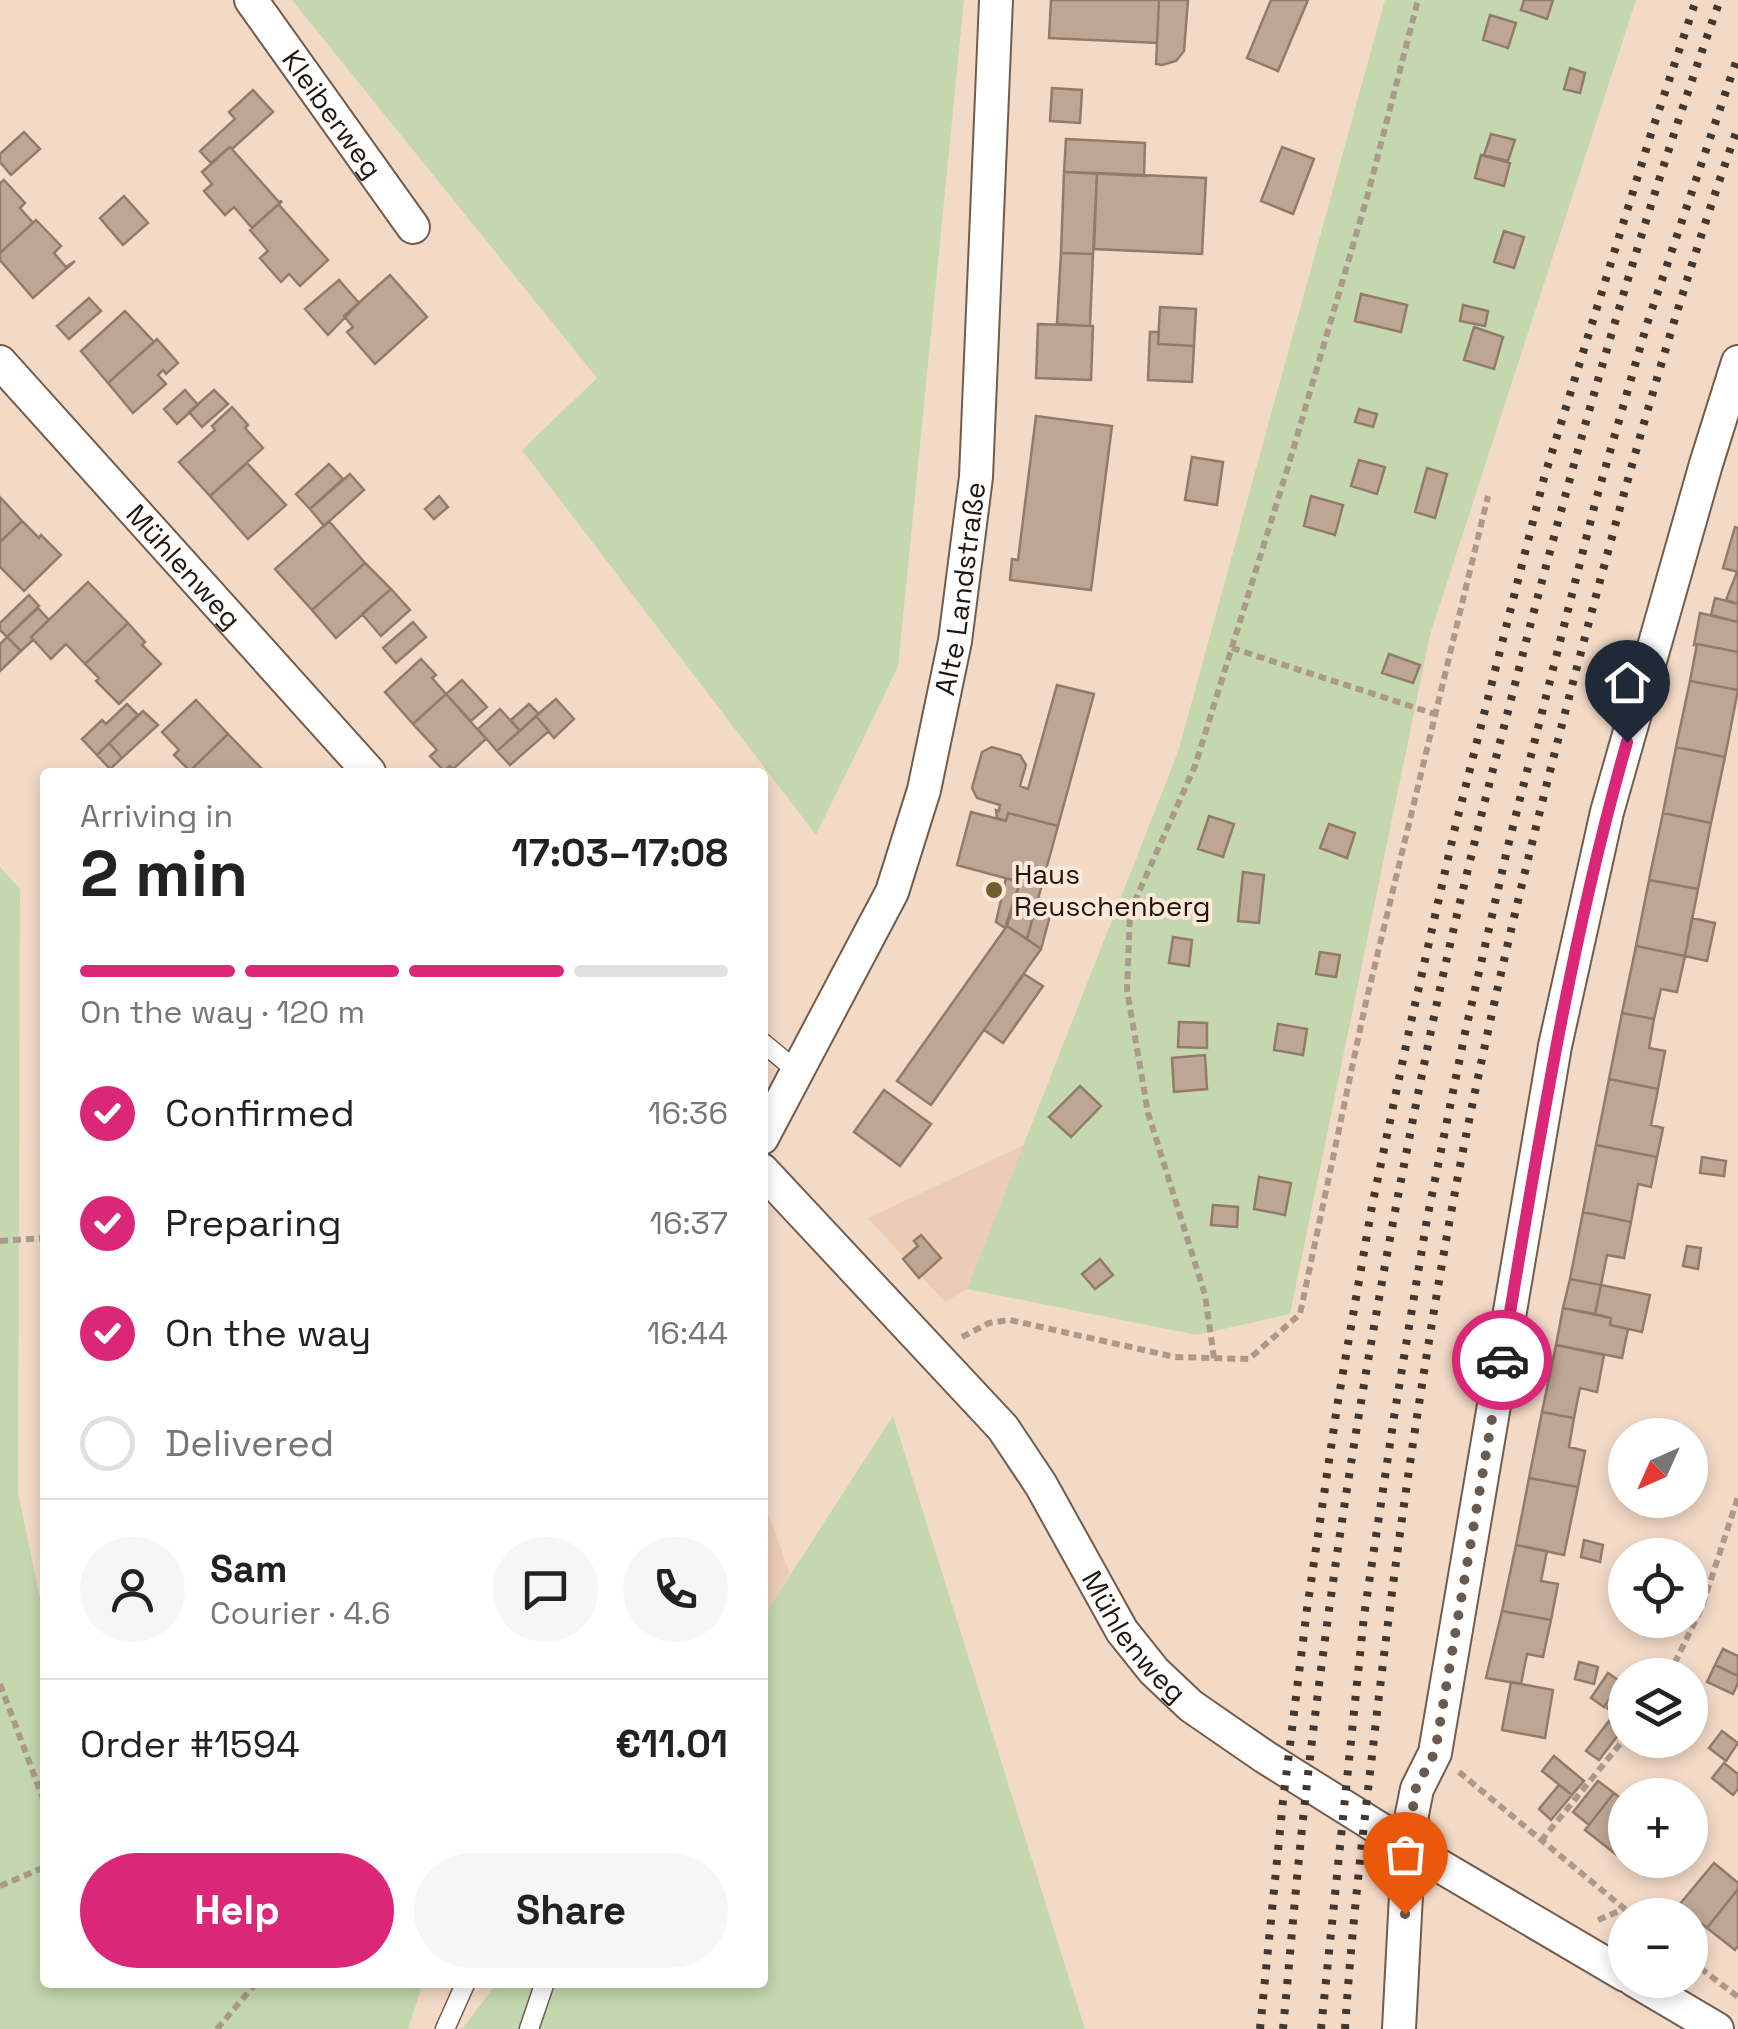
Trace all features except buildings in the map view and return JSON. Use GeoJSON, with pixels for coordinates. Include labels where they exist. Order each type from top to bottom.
{"type":"FeatureCollection","features":[{"type":"Feature","properties":{"kind":"street","name":"Kleiberweg"},"geometry":{"type":"LineString","coordinates":[[252,0],[413,228]]}},
{"type":"Feature","properties":{"kind":"street","name":"Alte Landstraße"},"geometry":{"type":"LineString","coordinates":[[768,1127],[892,892],[924,790],[955,641],[976,477],[996,0]]}},
{"type":"Feature","properties":{"kind":"street","name":"Mühlenweg"},"geometry":{"type":"LineString","coordinates":[[0,362],[365,768]]}},
{"type":"Feature","properties":{"kind":"street"},"geometry":{"type":"LineString","coordinates":[[1399,2029],[1416,1788],[1435,1752],[1555,1046],[1607,812],[1735,382]]}},
{"type":"Feature","properties":{"kind":"street","name":"Mühlenweg"},"geometry":{"type":"LineString","coordinates":[[768,1176],[1003,1428],[1041,1485],[1122,1631],[1154,1671],[1191,1706],[1412,1849],[1608,1965]]}},
{"type":"Feature","properties":{"kind":"street"},"geometry":{"type":"LineString","coordinates":[[1664,1998],[1717,2029]]}},
{"type":"Feature","properties":{"kind":"lane"},"geometry":{"type":"LineString","coordinates":[[768,1047],[797,1072]]}},
{"type":"Feature","properties":{"kind":"lane"},"geometry":{"type":"LineString","coordinates":[[445,2029],[463,1988]]}},
{"type":"Feature","properties":{"kind":"lane"},"geometry":{"type":"LineString","coordinates":[[529,2029],[543,1988]]}},
{"type":"Feature","properties":{"kind":"path"},"geometry":{"type":"LineString","coordinates":[[1214,1358],[1206,1295],[1148,1113],[1127,990],[1130,912],[1195,766],[1368,194],[1418,0]]}},
{"type":"Feature","properties":{"kind":"path"},"geometry":{"type":"LineString","coordinates":[[939,1358],[963,1336],[989,1323],[1010,1320],[1176,1357],[1249,1359],[1300,1314],[1364,1006],[1488,496]]}},
{"type":"Feature","properties":{"kind":"path"},"geometry":{"type":"LineString","coordinates":[[1232,648],[1435,714]]}},
{"type":"Feature","properties":{"kind":"path"},"geometry":{"type":"LineString","coordinates":[[0,1240],[40,1238]]}},
{"type":"Feature","properties":{"kind":"path"},"geometry":{"type":"LineString","coordinates":[[1677,1658],[1702,1608],[1738,1497]]}},
{"type":"Feature","properties":{"kind":"path"},"geometry":{"type":"LineString","coordinates":[[0,1684],[40,1791]]}},
{"type":"Feature","properties":{"kind":"path"},"geometry":{"type":"LineString","coordinates":[[1435,1752],[1611,1898]]}},
{"type":"Feature","properties":{"kind":"path"},"geometry":{"type":"LineString","coordinates":[[1542,1840],[1609,1758]]}},
{"type":"Feature","properties":{"kind":"path"},"geometry":{"type":"LineString","coordinates":[[0,1886],[40,1868]]}},
{"type":"Feature","properties":{"kind":"path"},"geometry":{"type":"LineString","coordinates":[[1708,1974],[1738,1997]]}},
{"type":"Feature","properties":{"kind":"path"},"geometry":{"type":"LineString","coordinates":[[218,2029],[252,1988]]}},
{"type":"Feature","properties":{"kind":"shaded area"},"geometry":{"type":"Polygon","coordinates":[[[1024,1145],[967,1289],[945,1302],[868,1218],[1024,1145]]]}},
{"type":"Feature","properties":{"kind":"shaded area"},"geometry":{"type":"Polygon","coordinates":[[[768,1512],[790,1574],[768,1609],[768,1512]]]}},
{"type":"Feature","properties":{"kind":"green space"},"geometry":{"type":"Polygon","coordinates":[[[292,0],[964,0],[898,667],[816,835],[522,450],[597,378],[292,0]]]}},
{"type":"Feature","properties":{"kind":"green space"},"geometry":{"type":"Polygon","coordinates":[[[1385,0],[1636,0],[1430,635],[1290,1314],[1197,1335],[967,1289],[1178,752],[1385,0]]]}},
{"type":"Feature","properties":{"kind":"green space"},"geometry":{"type":"Polygon","coordinates":[[[0,867],[20,889],[18,1493],[40,1598],[40,1988],[421,1988],[408,2029],[0,2029],[0,867]]]}},
{"type":"Feature","properties":{"kind":"green space"},"geometry":{"type":"Polygon","coordinates":[[[893,1416],[1085,2029],[462,2029],[493,1988],[768,1988],[768,1609],[893,1416]]]}},
{"type":"Feature","properties":{"kind":"railway"},"geometry":{"type":"LineString","coordinates":[[1260,2029],[1283,1801],[1337,1407],[1372,1206],[1411,1022],[1454,832],[1544,478],[1696,0]]}},
{"type":"Feature","properties":{"kind":"railway"},"geometry":{"type":"LineString","coordinates":[[1283,2029],[1304,1810],[1343,1515],[1375,1319],[1432,1026],[1478,828],[1572,471],[1642,234],[1720,0]]}},
{"type":"Feature","properties":{"kind":"railway"},"geometry":{"type":"LineString","coordinates":[[1321,2029],[1364,1616],[1427,1219],[1465,1033],[1596,500],[1647,324],[1738,56]]}},
{"type":"Feature","properties":{"kind":"railway"},"geometry":{"type":"LineString","coordinates":[[1345,2029],[1361,1853],[1398,1550],[1438,1289],[1476,1089],[1537,822],[1609,548],[1670,336],[1738,127]]}},
{"type":"Feature","properties":{"kind":"way so far"},"geometry":{"type":"LineString","coordinates":[[1405,1914],[1416,1788],[1435,1752],[1502,1360]]}},
{"type":"Feature","properties":{"kind":"place","name":"Haus Reuschenberg"},"geometry":{"type":"Point","coordinates":[994,890]}},
{"type":"Feature","properties":{"kind":"route"},"geometry":{"type":"LineString","coordinates":[[1502,1360],[1555,1046],[1607,812],[1627,742]]}}]}
